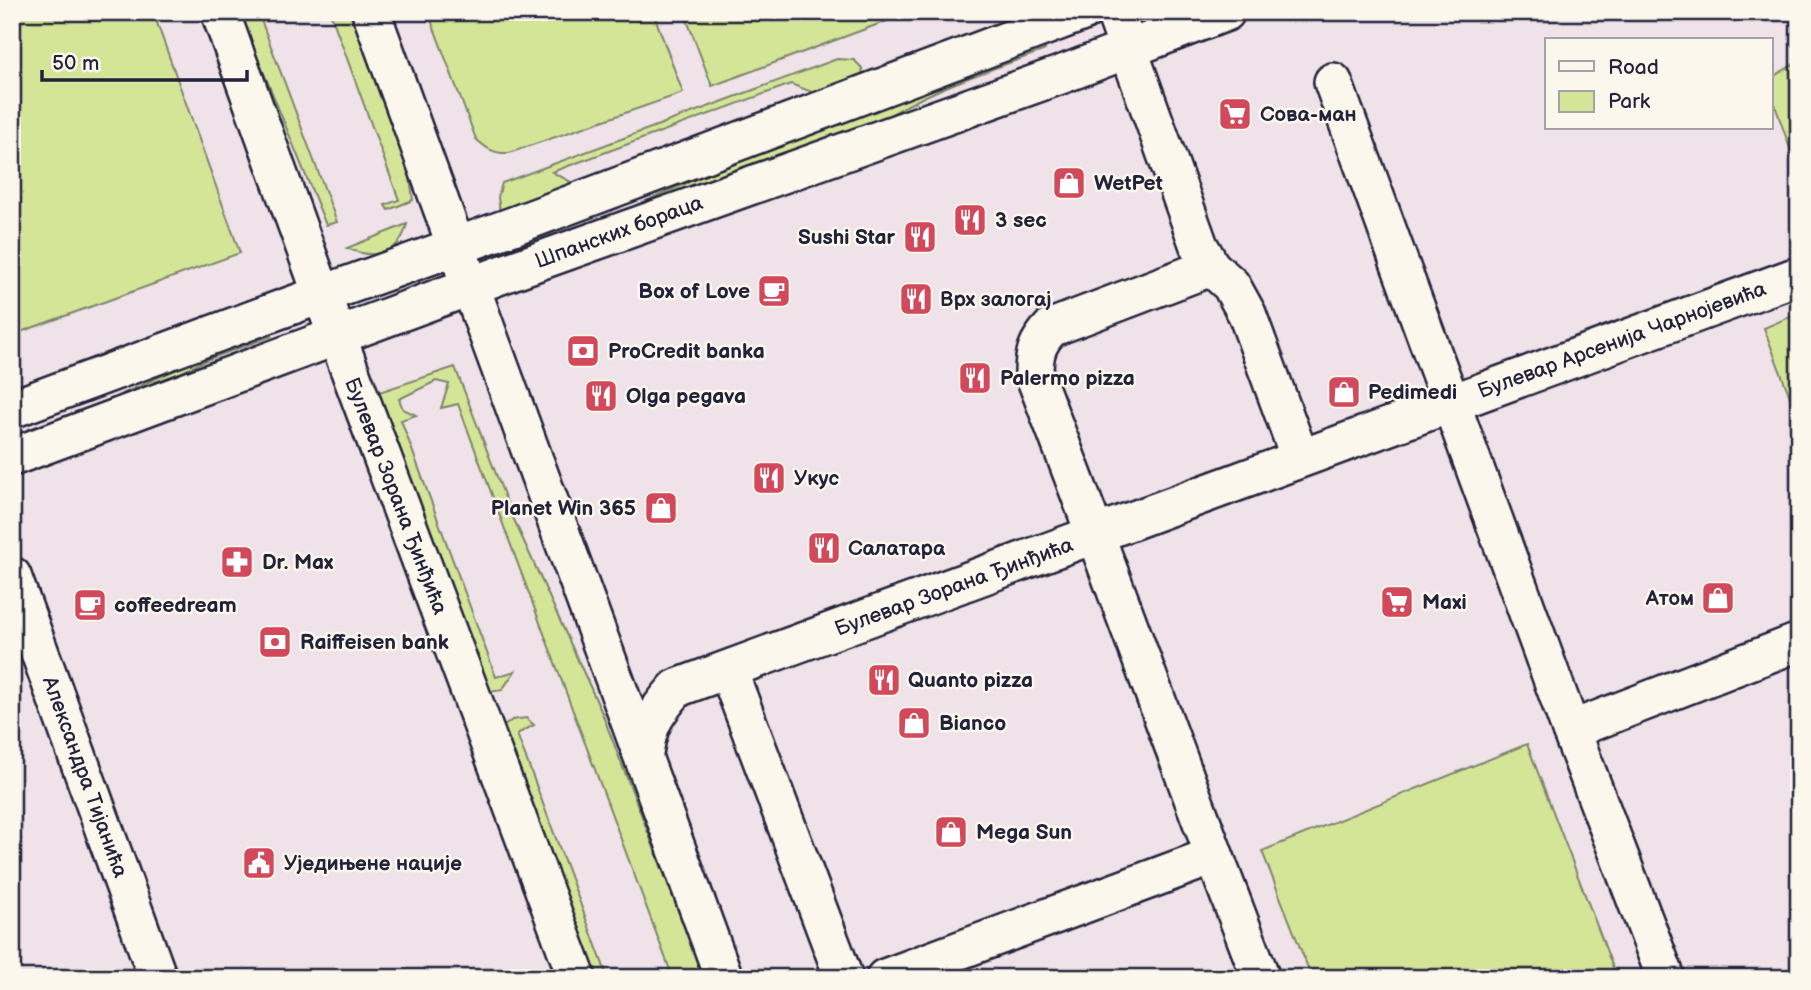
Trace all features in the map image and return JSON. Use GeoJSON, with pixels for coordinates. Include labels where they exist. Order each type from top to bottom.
{"type":"FeatureCollection","features":[{"type":"Feature","properties":{"kind":"street","name":"Булевар Зорана Ђинђића"},"geometry":{"type":"LineString","coordinates":[[220,12],[337,336],[577,978]]}},
{"type":"Feature","properties":{"kind":"street"},"geometry":{"type":"LineString","coordinates":[[371,12],[469,287],[644,754],[724,978]]}},
{"type":"Feature","properties":{"kind":"street","name":"Шпанских бораца"},"geometry":{"type":"LineString","coordinates":[[12,409],[455,248],[1083,12]]}},
{"type":"Feature","properties":{"kind":"street"},"geometry":{"type":"LineString","coordinates":[[1115,12],[1203,257],[1231,285],[1247,314],[1300,458]]}},
{"type":"Feature","properties":{"kind":"street","name":"Шпанских бораца"},"geometry":{"type":"LineString","coordinates":[[12,457],[469,287],[1226,12]]}},
{"type":"Feature","properties":{"kind":"street","name":"Булевар Арсенија Чарнојевића"},"geometry":{"type":"LineString","coordinates":[[1333,82],[1571,730],[1666,978]]}},
{"type":"Feature","properties":{"kind":"street"},"geometry":{"type":"LineString","coordinates":[[1211,267],[1051,328],[1039,341],[1034,355],[1034,374],[1097,535],[1452,402]]}},
{"type":"Feature","properties":{"kind":"street","name":"Булевар Арсенија Чарнојевића"},"geometry":{"type":"LineString","coordinates":[[1452,402],[1793,278]]}},
{"type":"Feature","properties":{"kind":"street","name":"Булевар Зорана Ђинђића"},"geometry":{"type":"LineString","coordinates":[[644,754],[647,732],[655,712],[677,688],[1097,535],[1213,856],[1261,978]]}},
{"type":"Feature","properties":{"kind":"street","name":"Александра Тијанића"},"geometry":{"type":"LineString","coordinates":[[12,576],[158,978]]}},
{"type":"Feature","properties":{"kind":"street"},"geometry":{"type":"LineString","coordinates":[[1571,730],[1799,642]]}},
{"type":"Feature","properties":{"kind":"street"},"geometry":{"type":"LineString","coordinates":[[609,660],[628,674],[646,682],[677,688]]}},
{"type":"Feature","properties":{"kind":"street"},"geometry":{"type":"LineString","coordinates":[[728,670],[844,978]]}},
{"type":"Feature","properties":{"kind":"street"},"geometry":{"type":"LineString","coordinates":[[885,978],[1213,856]]}},
{"type":"Feature","properties":{"kind":"green space"},"geometry":{"type":"Polygon","coordinates":[[[12,12],[153,12],[240,253],[12,335],[12,12]]]}},
{"type":"Feature","properties":{"kind":"green space"},"geometry":{"type":"Polygon","coordinates":[[[239,12],[258,12],[337,222],[326,225],[239,12]]]}},
{"type":"Feature","properties":{"kind":"green space"},"geometry":{"type":"Polygon","coordinates":[[[330,12],[352,12],[409,169],[413,200],[388,210],[385,205],[399,200],[330,12]]]}},
{"type":"Feature","properties":{"kind":"green space"},"geometry":{"type":"Polygon","coordinates":[[[428,12],[653,12],[683,93],[509,153],[495,152],[476,139],[428,12]]]}},
{"type":"Feature","properties":{"kind":"green space"},"geometry":{"type":"Polygon","coordinates":[[[684,12],[911,12],[712,86],[684,12]]]}},
{"type":"Feature","properties":{"kind":"green space"},"geometry":{"type":"Polygon","coordinates":[[[1043,44],[1045,50],[932,93],[870,128],[620,213],[777,145],[1043,44]]]}},
{"type":"Feature","properties":{"kind":"green space"},"geometry":{"type":"Polygon","coordinates":[[[837,59],[854,60],[862,68],[863,77],[817,94],[791,84],[552,172],[575,184],[500,212],[498,197],[502,183],[837,59]]]}},
{"type":"Feature","properties":{"kind":"green space"},"geometry":{"type":"Polygon","coordinates":[[[1799,61],[1799,174],[1772,97],[1772,77],[1799,61]]]}},
{"type":"Feature","properties":{"kind":"green space"},"geometry":{"type":"Polygon","coordinates":[[[407,224],[398,243],[384,253],[367,254],[347,248],[407,224]]]}},
{"type":"Feature","properties":{"kind":"green space"},"geometry":{"type":"Polygon","coordinates":[[[1799,313],[1799,421],[1764,328],[1799,313]]]}},
{"type":"Feature","properties":{"kind":"green space"},"geometry":{"type":"Polygon","coordinates":[[[269,328],[272,336],[206,360],[129,399],[32,438],[30,430],[66,419],[269,328]]]}},
{"type":"Feature","properties":{"kind":"green space"},"geometry":{"type":"Polygon","coordinates":[[[455,367],[511,513],[602,713],[704,978],[673,978],[458,404],[441,408],[449,384],[436,381],[399,399],[403,409],[416,415],[401,420],[496,677],[515,671],[502,690],[487,692],[370,395],[455,367]]]}},
{"type":"Feature","properties":{"kind":"green space"},"geometry":{"type":"Polygon","coordinates":[[[526,718],[534,725],[517,734],[608,978],[583,978],[499,730],[512,720],[526,718]]]}},
{"type":"Feature","properties":{"kind":"green space"},"geometry":{"type":"Polygon","coordinates":[[[1527,744],[1617,978],[1312,978],[1262,851],[1527,744]]]}},
{"type":"Feature","properties":{"kind":"place","name":"Сова-ман"},"geometry":{"type":"Point","coordinates":[1235,114]}},
{"type":"Feature","properties":{"kind":"place","name":"WetPet"},"geometry":{"type":"Point","coordinates":[1069,183]}},
{"type":"Feature","properties":{"kind":"place","name":"3 sec"},"geometry":{"type":"Point","coordinates":[970,220]}},
{"type":"Feature","properties":{"kind":"place","name":"Sushi Star"},"geometry":{"type":"Point","coordinates":[920,237]}},
{"type":"Feature","properties":{"kind":"place","name":"Box of Love"},"geometry":{"type":"Point","coordinates":[774,291]}},
{"type":"Feature","properties":{"kind":"place","name":"Врх залогај"},"geometry":{"type":"Point","coordinates":[916,299]}},
{"type":"Feature","properties":{"kind":"place","name":"ProCredit banka"},"geometry":{"type":"Point","coordinates":[583,351]}},
{"type":"Feature","properties":{"kind":"place","name":"Palermo pizza"},"geometry":{"type":"Point","coordinates":[975,378]}},
{"type":"Feature","properties":{"kind":"place","name":"Pedimedi"},"geometry":{"type":"Point","coordinates":[1344,392]}},
{"type":"Feature","properties":{"kind":"place","name":"Olga pegava"},"geometry":{"type":"Point","coordinates":[601,396]}},
{"type":"Feature","properties":{"kind":"place","name":"Укус"},"geometry":{"type":"Point","coordinates":[769,478]}},
{"type":"Feature","properties":{"kind":"place","name":"Planet Win 365"},"geometry":{"type":"Point","coordinates":[661,508]}},
{"type":"Feature","properties":{"kind":"place","name":"Салатара"},"geometry":{"type":"Point","coordinates":[824,548]}},
{"type":"Feature","properties":{"kind":"place","name":"Dr. Max"},"geometry":{"type":"Point","coordinates":[237,562]}},
{"type":"Feature","properties":{"kind":"place","name":"Атом"},"geometry":{"type":"Point","coordinates":[1718,598]}},
{"type":"Feature","properties":{"kind":"place","name":"Maxi"},"geometry":{"type":"Point","coordinates":[1397,602]}},
{"type":"Feature","properties":{"kind":"place","name":"coffeedream"},"geometry":{"type":"Point","coordinates":[90,605]}},
{"type":"Feature","properties":{"kind":"place","name":"Raiffeisen bank"},"geometry":{"type":"Point","coordinates":[275,642]}},
{"type":"Feature","properties":{"kind":"place","name":"Quanto pizza"},"geometry":{"type":"Point","coordinates":[884,680]}},
{"type":"Feature","properties":{"kind":"place","name":"Bianco"},"geometry":{"type":"Point","coordinates":[914,723]}},
{"type":"Feature","properties":{"kind":"place","name":"Mega Sun"},"geometry":{"type":"Point","coordinates":[951,832]}},
{"type":"Feature","properties":{"kind":"place","name":"Уједињене нације"},"geometry":{"type":"Point","coordinates":[259,863]}}]}
